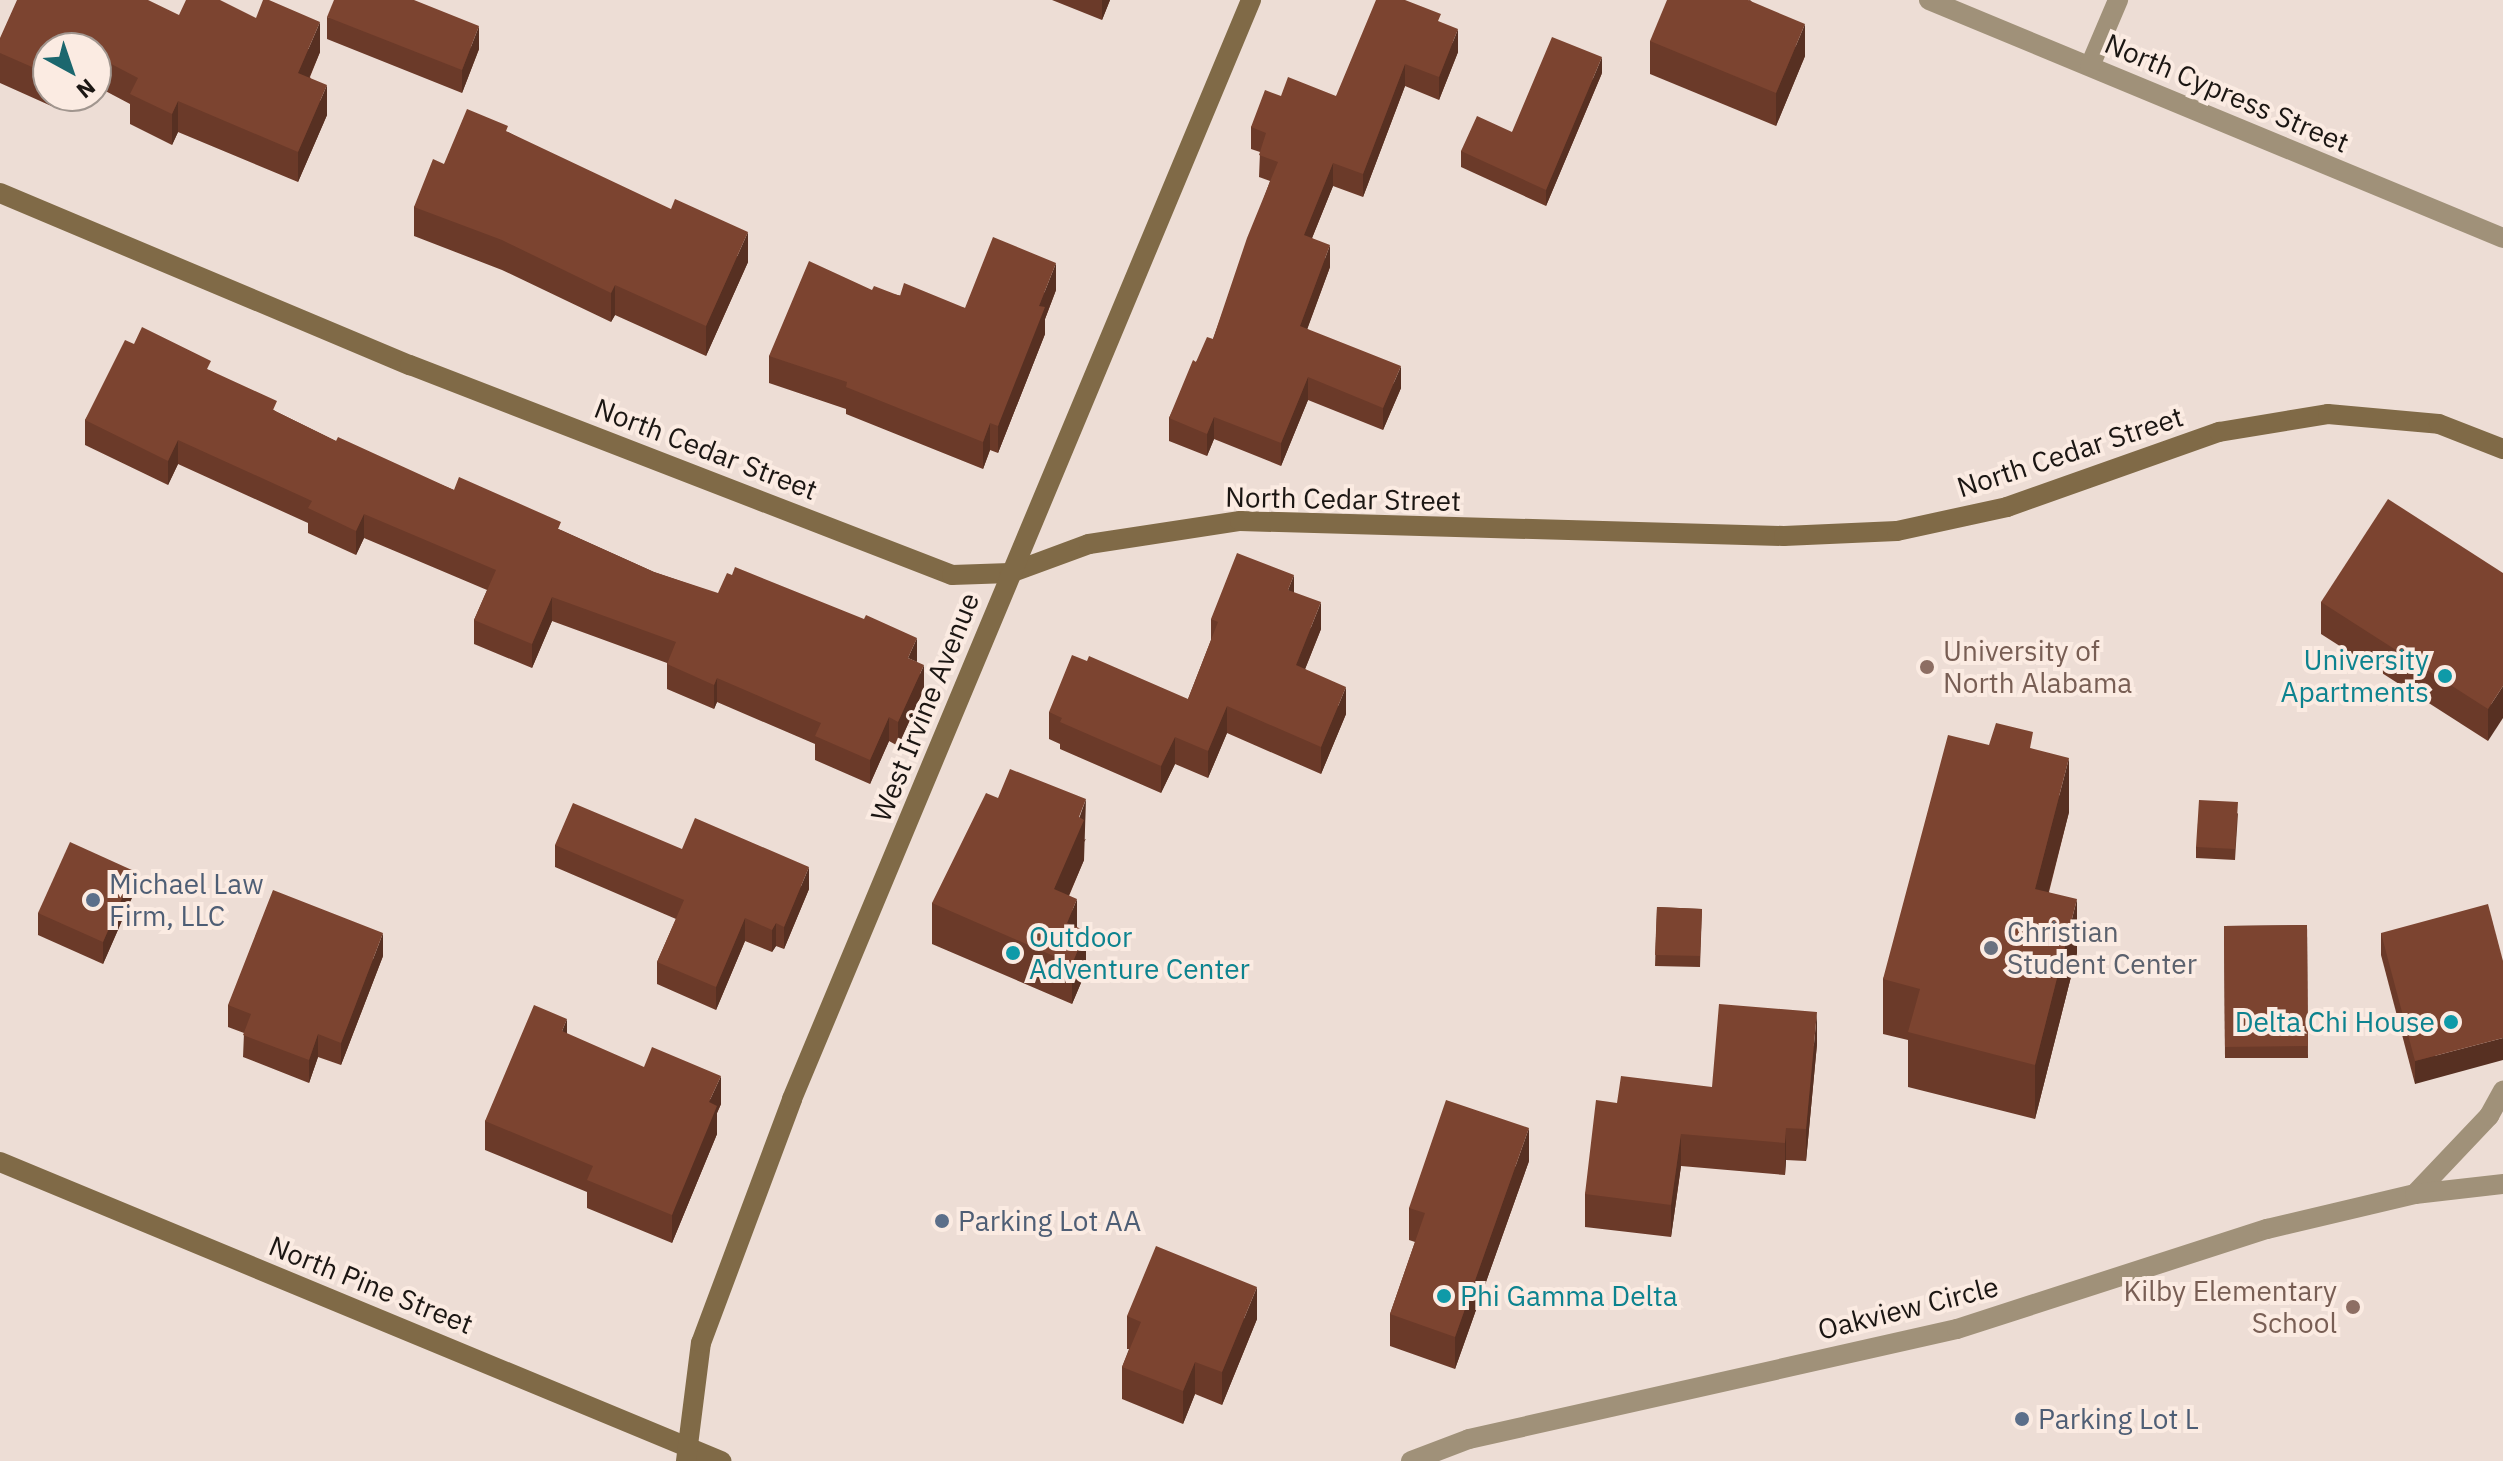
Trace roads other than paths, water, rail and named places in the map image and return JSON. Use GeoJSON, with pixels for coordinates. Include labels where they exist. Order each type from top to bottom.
{"type":"FeatureCollection","features":[{"type":"Feature","properties":{"kind":"street","name":"West Irvine Avenue"},"geometry":{"type":"LineString","coordinates":[[681,1456],[707,1329],[792,1099],[1251,0]]}},
{"type":"Feature","properties":{"kind":"street","name":"North Cypress Street"},"geometry":{"type":"LineString","coordinates":[[1929,0],[2503,238]]}},
{"type":"Feature","properties":{"kind":"street"},"geometry":{"type":"LineString","coordinates":[[2090,66],[2118,0]]}},
{"type":"Feature","properties":{"kind":"street","name":"North Cedar Street"},"geometry":{"type":"LineString","coordinates":[[0,193],[410,365],[952,575],[1010,573],[1089,544],[1240,521],[1784,536],[1897,531],[2007,507],[2219,432],[2328,414],[2439,424],[2503,449]]}},
{"type":"Feature","properties":{"kind":"street"},"geometry":{"type":"LineString","coordinates":[[2415,1194],[2489,1116],[2503,1091]]}},
{"type":"Feature","properties":{"kind":"street","name":"North Pine Street"},"geometry":{"type":"LineString","coordinates":[[0,1162],[681,1456],[721,1461]]}},
{"type":"Feature","properties":{"kind":"street","name":"Oakview Circle"},"geometry":{"type":"LineString","coordinates":[[1411,1461],[1469,1439],[1957,1329],[2267,1229],[2415,1194],[2503,1184]]}},
{"type":"Feature","properties":{"kind":"place","name":"University of North Alabama"},"geometry":{"type":"Point","coordinates":[1927,667]}},
{"type":"Feature","properties":{"kind":"place","name":"University Apartments"},"geometry":{"type":"Point","coordinates":[2445,676]}},
{"type":"Feature","properties":{"kind":"place","name":"Michael Law Firm, LLC"},"geometry":{"type":"Point","coordinates":[93,900]}},
{"type":"Feature","properties":{"kind":"place","name":"Christian Student Center"},"geometry":{"type":"Point","coordinates":[1991,948]}},
{"type":"Feature","properties":{"kind":"place","name":"Outdoor Adventure Center"},"geometry":{"type":"Point","coordinates":[1013,953]}},
{"type":"Feature","properties":{"kind":"place","name":"Delta Chi House"},"geometry":{"type":"Point","coordinates":[2451,1022]}},
{"type":"Feature","properties":{"kind":"place","name":"Parking Lot AA"},"geometry":{"type":"Point","coordinates":[942,1221]}},
{"type":"Feature","properties":{"kind":"place","name":"Phi Gamma Delta"},"geometry":{"type":"Point","coordinates":[1444,1296]}},
{"type":"Feature","properties":{"kind":"place","name":"Kilby Elementary School"},"geometry":{"type":"Point","coordinates":[2353,1307]}},
{"type":"Feature","properties":{"kind":"place","name":"Parking Lot L"},"geometry":{"type":"Point","coordinates":[2022,1419]}}]}
